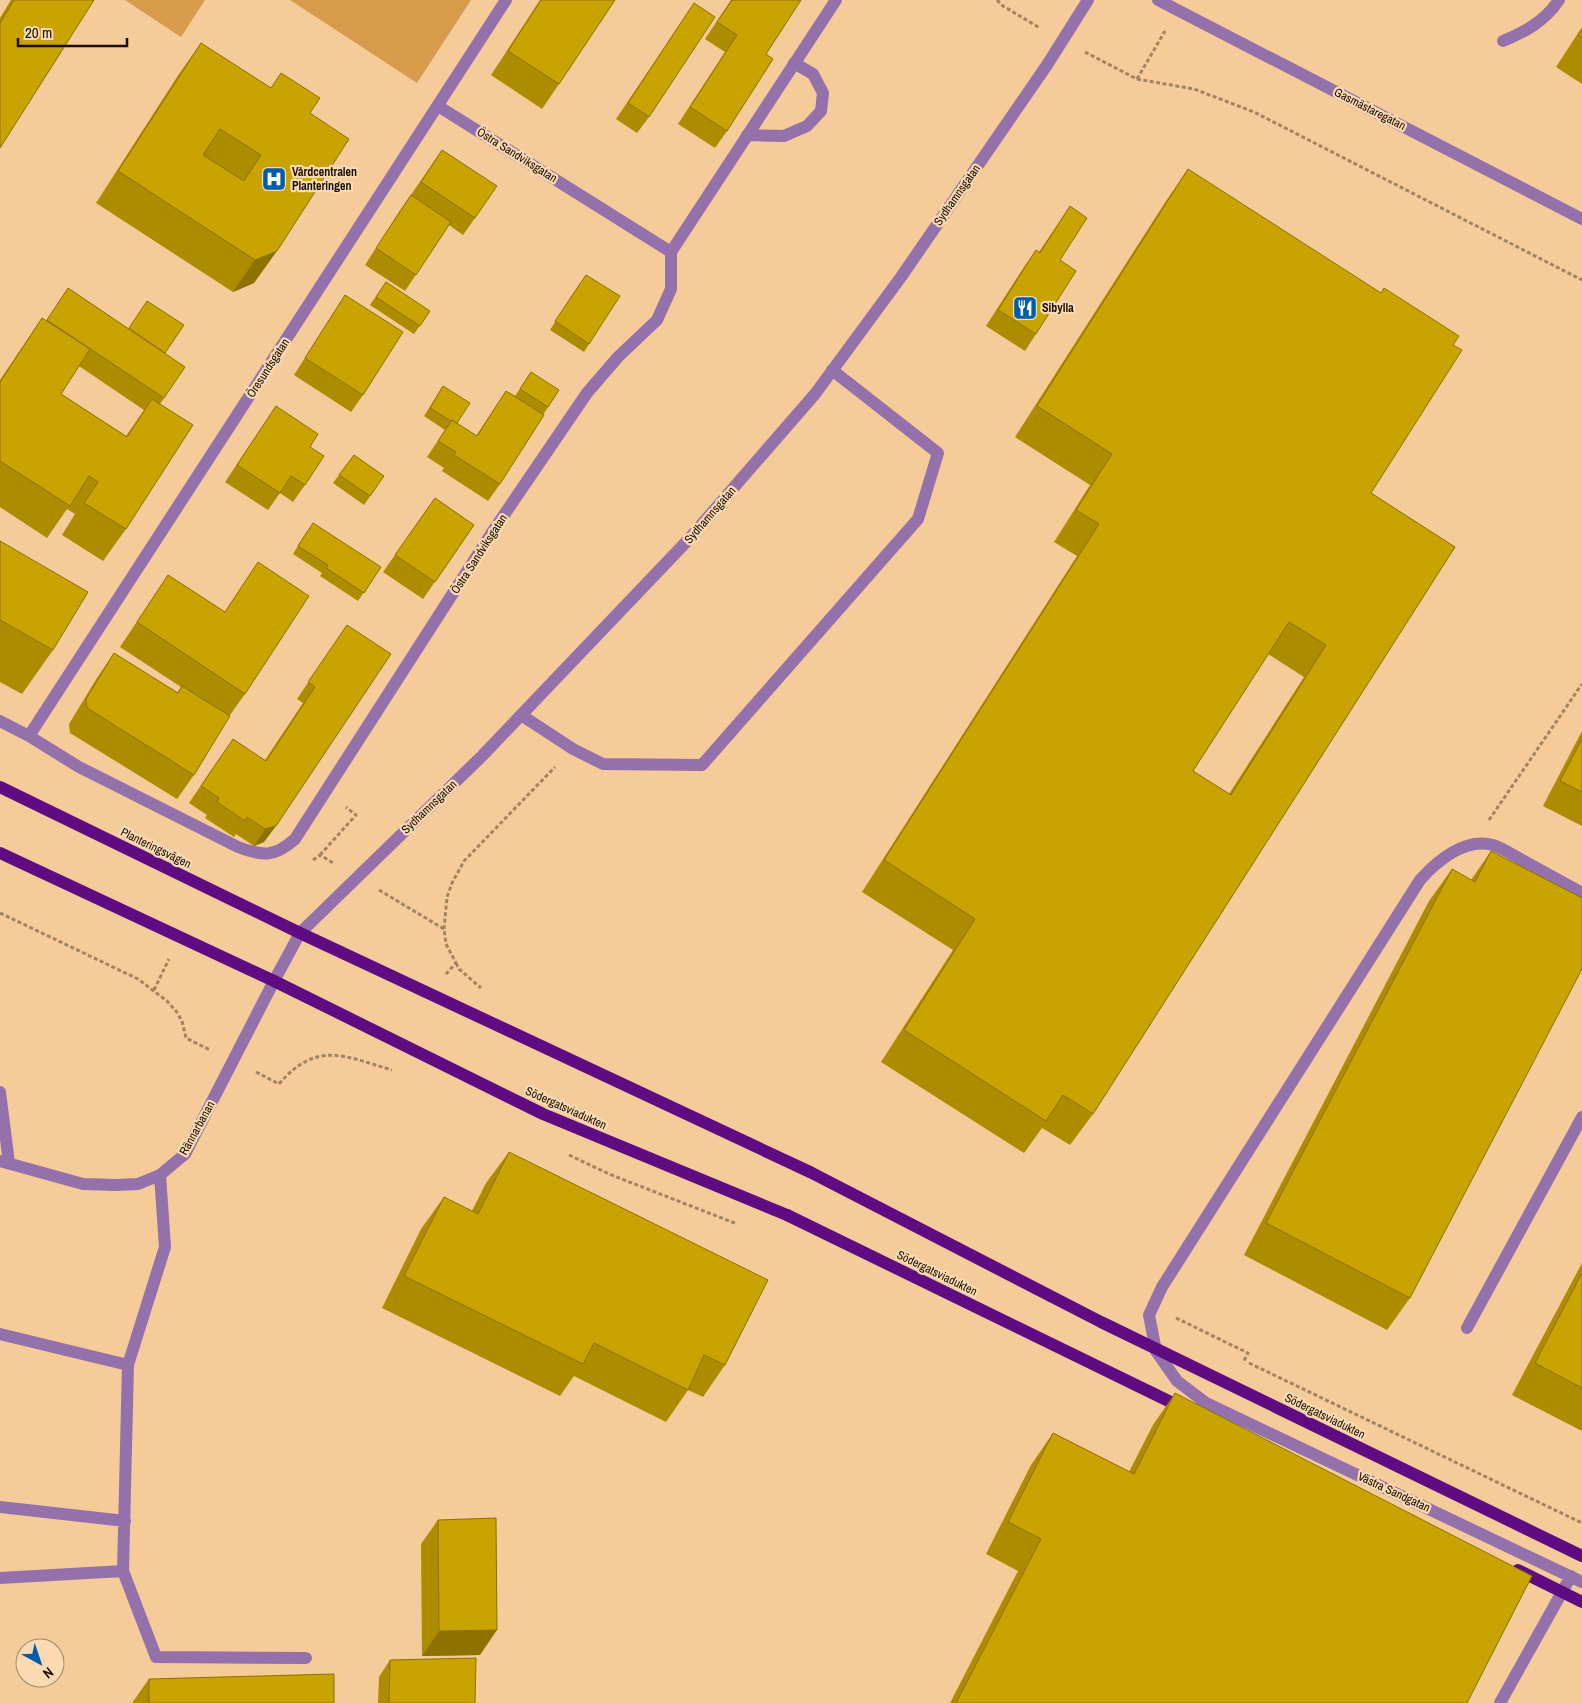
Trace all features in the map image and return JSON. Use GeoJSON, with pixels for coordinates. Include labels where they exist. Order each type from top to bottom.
{"type":"FeatureCollection","features":[{"type":"Feature","properties":{"kind":"main road","name":"Planteringsvägen"},"geometry":{"type":"LineString","coordinates":[[0,787],[300,933]]}},
{"type":"Feature","properties":{"kind":"main road"},"geometry":{"type":"LineString","coordinates":[[0,853],[274,981]]}},
{"type":"Feature","properties":{"kind":"main road","name":"Södergatsviadukten"},"geometry":{"type":"LineString","coordinates":[[300,933],[810,1172],[1101,1322],[1582,1556]]}},
{"type":"Feature","properties":{"kind":"main road","name":"Södergatsviadukten"},"geometry":{"type":"LineString","coordinates":[[274,981],[543,1114],[787,1215],[1198,1415]]}},
{"type":"Feature","properties":{"kind":"main road"},"geometry":{"type":"LineString","coordinates":[[1510,1567],[1582,1602]]}},
{"type":"Feature","properties":{"kind":"street","name":"Öresundsgatan"},"geometry":{"type":"LineString","coordinates":[[29,736],[506,0]]}},
{"type":"Feature","properties":{"kind":"street"},"geometry":{"type":"LineString","coordinates":[[671,252],[836,0]]}},
{"type":"Feature","properties":{"kind":"street","name":"Sydhamnsgatan"},"geometry":{"type":"LineString","coordinates":[[274,981],[300,933],[482,756],[689,539],[815,394],[901,277],[1063,41],[1088,0]]}},
{"type":"Feature","properties":{"kind":"street","name":"Gasmästaregatan"},"geometry":{"type":"LineString","coordinates":[[1158,0],[1582,219]]}},
{"type":"Feature","properties":{"kind":"street"},"geometry":{"type":"LineString","coordinates":[[1503,41],[1528,30],[1552,11],[1559,0]]}},
{"type":"Feature","properties":{"kind":"street"},"geometry":{"type":"LineString","coordinates":[[747,135],[784,136],[807,126],[821,110],[823,93],[814,74],[794,63]]}},
{"type":"Feature","properties":{"kind":"street","name":"Östra Sandviksgatan"},"geometry":{"type":"LineString","coordinates":[[29,736],[79,767],[238,847],[255,854],[272,854],[285,848],[294,839],[491,534],[587,393],[618,357],[657,320],[671,289],[671,252],[438,106]]}},
{"type":"Feature","properties":{"kind":"street"},"geometry":{"type":"LineString","coordinates":[[521,715],[573,749],[603,764],[702,765],[918,519],[938,453],[832,370]]}},
{"type":"Feature","properties":{"kind":"street"},"geometry":{"type":"LineString","coordinates":[[0,721],[29,736]]}},
{"type":"Feature","properties":{"kind":"street"},"geometry":{"type":"LineString","coordinates":[[1472,845],[1493,845],[1582,893]]}},
{"type":"Feature","properties":{"kind":"street","name":"Västra Sandgatan"},"geometry":{"type":"LineString","coordinates":[[1472,845],[1460,848],[1444,857],[1420,880],[1162,1287],[1150,1315],[1156,1351],[1177,1381],[1206,1403],[1576,1579]]}},
{"type":"Feature","properties":{"kind":"street","name":"Rännarbanan"},"geometry":{"type":"LineString","coordinates":[[5,1162],[83,1184],[138,1184],[160,1175],[185,1154],[274,981]]}},
{"type":"Feature","properties":{"kind":"street"},"geometry":{"type":"LineString","coordinates":[[0,1092],[5,1162]]}},
{"type":"Feature","properties":{"kind":"street"},"geometry":{"type":"LineString","coordinates":[[1467,1328],[1582,1117]]}},
{"type":"Feature","properties":{"kind":"street"},"geometry":{"type":"LineString","coordinates":[[160,1175],[165,1247],[128,1365],[123,1571],[156,1656],[306,1658]]}},
{"type":"Feature","properties":{"kind":"street"},"geometry":{"type":"LineString","coordinates":[[0,1334],[128,1365]]}},
{"type":"Feature","properties":{"kind":"street"},"geometry":{"type":"LineString","coordinates":[[0,1507],[124,1521]]}},
{"type":"Feature","properties":{"kind":"street"},"geometry":{"type":"LineString","coordinates":[[0,1578],[123,1571]]}},
{"type":"Feature","properties":{"kind":"street"},"geometry":{"type":"LineString","coordinates":[[1500,1703],[1576,1579]]}},
{"type":"Feature","properties":{"kind":"path"},"geometry":{"type":"LineString","coordinates":[[997,0],[1063,41],[1137,79],[1194,89],[1254,112],[1582,280]]}},
{"type":"Feature","properties":{"kind":"path"},"geometry":{"type":"LineString","coordinates":[[1137,79],[1177,10]]}},
{"type":"Feature","properties":{"kind":"path"},"geometry":{"type":"LineString","coordinates":[[1472,845],[1582,684]]}},
{"type":"Feature","properties":{"kind":"path"},"geometry":{"type":"LineString","coordinates":[[429,994],[456,963],[446,944],[444,929],[447,897],[458,870],[464,861],[573,749]]}},
{"type":"Feature","properties":{"kind":"path"},"geometry":{"type":"LineString","coordinates":[[312,860],[320,855],[356,815],[347,808]]}},
{"type":"Feature","properties":{"kind":"path"},"geometry":{"type":"LineString","coordinates":[[320,855],[444,929]]}},
{"type":"Feature","properties":{"kind":"path"},"geometry":{"type":"LineString","coordinates":[[0,913],[138,979],[167,1001],[176,1012],[182,1021],[186,1038],[279,1084],[298,1065],[330,1054],[369,1063],[391,1039]]}},
{"type":"Feature","properties":{"kind":"path"},"geometry":{"type":"LineString","coordinates":[[1175,1317],[1248,1353]]}},
{"type":"Feature","properties":{"kind":"shaded area"},"geometry":{"type":"Polygon","coordinates":[[[125,0],[205,0],[181,37],[125,0]]]}},
{"type":"Feature","properties":{"kind":"shaded area"},"geometry":{"type":"Polygon","coordinates":[[[290,0],[471,0],[417,83],[290,0]]]}},
{"type":"Feature","properties":{"kind":"building"},"geometry":{"type":"Polygon","coordinates":[[[14,0],[94,0],[0,148],[0,23],[14,0]]]}},
{"type":"Feature","properties":{"kind":"building"},"geometry":{"type":"Polygon","coordinates":[[[541,0],[615,0],[559,84],[508,51],[541,0]]]}},
{"type":"Feature","properties":{"kind":"building"},"geometry":{"type":"Polygon","coordinates":[[[732,0],[801,0],[766,54],[773,59],[727,131],[690,107],[737,35],[717,22],[732,0]]]}},
{"type":"Feature","properties":{"kind":"building"},"geometry":{"type":"Polygon","coordinates":[[[694,3],[715,17],[649,117],[628,103],[694,3]]]}},
{"type":"Feature","properties":{"kind":"building"},"geometry":{"type":"Polygon","coordinates":[[[1582,30],[1582,38],[1578,35],[1582,30]]]}},
{"type":"Feature","properties":{"kind":"building","name":"Vårdcentralen Planteringen"},"geometry":{"type":"Polygon","coordinates":[[[201,43],[271,88],[281,73],[320,98],[310,113],[349,139],[277,251],[255,260],[118,171],[201,43]],[[220,129],[203,155],[244,181],[261,155],[220,129]]]}},
{"type":"Feature","properties":{"kind":"building"},"geometry":{"type":"Polygon","coordinates":[[[442,150],[497,186],[475,218],[421,182],[442,150]]]}},
{"type":"Feature","properties":{"kind":"building"},"geometry":{"type":"Polygon","coordinates":[[[1188,169],[1381,293],[1384,288],[1459,336],[1453,345],[1462,350],[1371,493],[1455,547],[1093,1114],[1063,1095],[1046,1121],[904,1030],[975,919],[884,860],[1099,524],[1076,510],[1112,454],[1037,406],[1188,169]],[[1289,622],[1193,771],[1231,795],[1326,645],[1289,622]]]}},
{"type":"Feature","properties":{"kind":"building"},"geometry":{"type":"Polygon","coordinates":[[[411,195],[451,222],[416,275],[376,248],[411,195]]]}},
{"type":"Feature","properties":{"kind":"building"},"geometry":{"type":"Polygon","coordinates":[[[1070,206],[1087,218],[1060,260],[1076,271],[1036,334],[998,310],[1036,250],[1040,253],[1070,206]]]}},
{"type":"Feature","properties":{"kind":"building"},"geometry":{"type":"Polygon","coordinates":[[[586,275],[620,296],[589,344],[555,321],[586,275]]]}},
{"type":"Feature","properties":{"kind":"building"},"geometry":{"type":"Polygon","coordinates":[[[386,282],[430,311],[420,326],[376,297],[386,282]]]}},
{"type":"Feature","properties":{"kind":"building"},"geometry":{"type":"Polygon","coordinates":[[[68,288],[185,367],[164,398],[47,320],[68,288]]]}},
{"type":"Feature","properties":{"kind":"building"},"geometry":{"type":"Polygon","coordinates":[[[345,295],[403,332],[363,395],[305,358],[345,295]]]}},
{"type":"Feature","properties":{"kind":"building"},"geometry":{"type":"Polygon","coordinates":[[[147,301],[184,325],[165,353],[129,328],[147,301]]]}},
{"type":"Feature","properties":{"kind":"building"},"geometry":{"type":"Polygon","coordinates":[[[42,318],[90,349],[61,394],[127,437],[152,399],[193,425],[126,529],[84,503],[98,482],[89,476],[70,506],[0,461],[0,382],[42,318]]]}},
{"type":"Feature","properties":{"kind":"building"},"geometry":{"type":"Polygon","coordinates":[[[531,372],[559,390],[548,407],[520,389],[531,372]]]}},
{"type":"Feature","properties":{"kind":"building"},"geometry":{"type":"Polygon","coordinates":[[[443,386],[470,403],[457,423],[430,408],[443,386]]]}},
{"type":"Feature","properties":{"kind":"building"},"geometry":{"type":"Polygon","coordinates":[[[506,391],[544,415],[500,484],[454,455],[456,452],[438,441],[452,420],[477,436],[506,391]]]}},
{"type":"Feature","properties":{"kind":"building"},"geometry":{"type":"Polygon","coordinates":[[[276,406],[318,434],[310,447],[324,456],[305,485],[291,476],[280,493],[237,465],[276,406]]]}},
{"type":"Feature","properties":{"kind":"building"},"geometry":{"type":"Polygon","coordinates":[[[354,455],[384,476],[370,496],[339,475],[354,455]]]}},
{"type":"Feature","properties":{"kind":"building"},"geometry":{"type":"Polygon","coordinates":[[[435,498],[474,525],[435,582],[395,555],[435,498]]]}},
{"type":"Feature","properties":{"kind":"building"},"geometry":{"type":"Polygon","coordinates":[[[313,523],[381,567],[364,593],[326,568],[328,565],[298,546],[313,523]]]}},
{"type":"Feature","properties":{"kind":"building"},"geometry":{"type":"Polygon","coordinates":[[[0,541],[88,592],[53,650],[0,620],[0,541]]]}},
{"type":"Feature","properties":{"kind":"building"},"geometry":{"type":"Polygon","coordinates":[[[258,562],[309,596],[245,694],[137,622],[168,575],[225,612],[258,562]]]}},
{"type":"Feature","properties":{"kind":"building"},"geometry":{"type":"Polygon","coordinates":[[[347,625],[391,654],[276,826],[265,829],[247,817],[245,821],[217,802],[219,798],[201,786],[233,739],[266,761],[315,687],[308,682],[347,625]]]}},
{"type":"Feature","properties":{"kind":"building"},"geometry":{"type":"Polygon","coordinates":[[[114,653],[178,693],[182,686],[230,716],[194,775],[87,708],[86,699],[114,653]]]}},
{"type":"Feature","properties":{"kind":"building"},"geometry":{"type":"Polygon","coordinates":[[[1582,739],[1582,792],[1560,781],[1582,739]]]}},
{"type":"Feature","properties":{"kind":"building"},"geometry":{"type":"Polygon","coordinates":[[[1491,851],[1582,898],[1582,969],[1410,1298],[1266,1223],[1452,869],[1475,882],[1491,851]]]}},
{"type":"Feature","properties":{"kind":"building"},"geometry":{"type":"Polygon","coordinates":[[[509,1152],[768,1280],[725,1365],[704,1355],[688,1390],[594,1343],[583,1364],[404,1276],[444,1197],[478,1214],[509,1152]]]}},
{"type":"Feature","properties":{"kind":"building"},"geometry":{"type":"Polygon","coordinates":[[[1582,1273],[1582,1388],[1535,1363],[1582,1273]]]}},
{"type":"Feature","properties":{"kind":"building"},"geometry":{"type":"Polygon","coordinates":[[[1175,1393],[1532,1576],[1467,1703],[956,1703],[1041,1539],[1008,1522],[1053,1433],[1134,1474],[1175,1393]]]}},
{"type":"Feature","properties":{"kind":"building"},"geometry":{"type":"Polygon","coordinates":[[[496,1518],[497,1630],[439,1631],[438,1520],[496,1518]]]}},
{"type":"Feature","properties":{"kind":"building"},"geometry":{"type":"Polygon","coordinates":[[[476,1658],[475,1703],[389,1703],[390,1660],[476,1658]]]}},
{"type":"Feature","properties":{"kind":"building"},"geometry":{"type":"Polygon","coordinates":[[[334,1674],[334,1703],[149,1703],[149,1679],[334,1674]]]}},
{"type":"Feature","properties":{"kind":"place","name":"Vårdcentralen Planteringen"},"geometry":{"type":"Point","coordinates":[274,179]}},
{"type":"Feature","properties":{"kind":"place","name":"Sibylla"},"geometry":{"type":"Point","coordinates":[1025,308]}}]}
